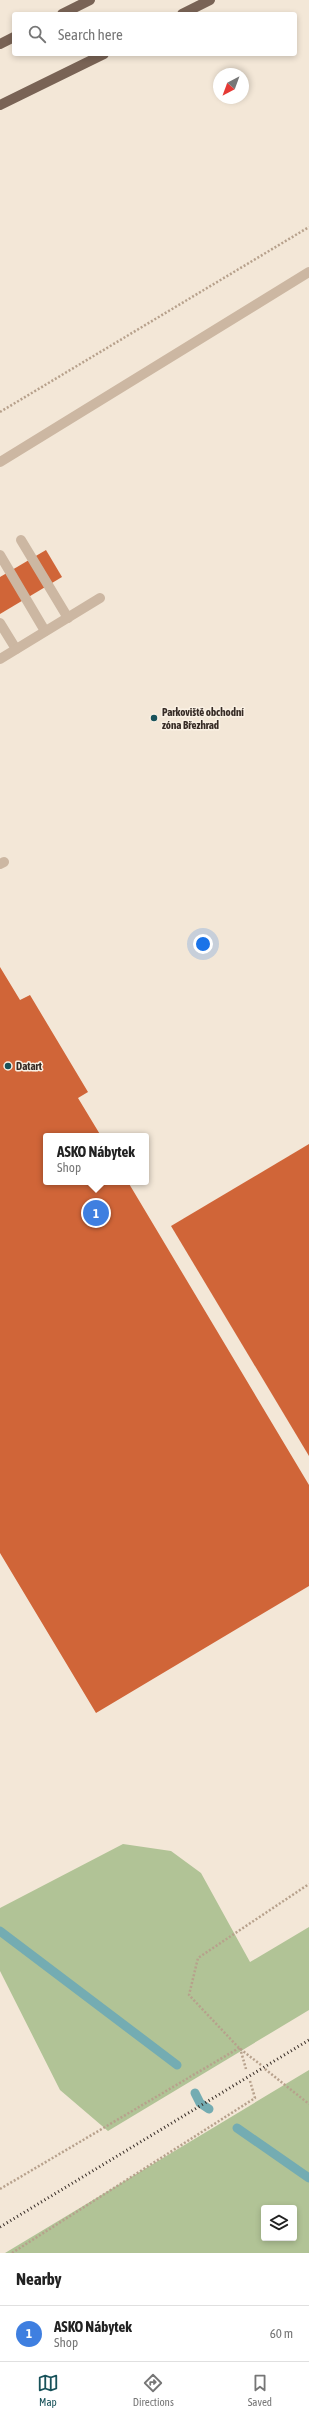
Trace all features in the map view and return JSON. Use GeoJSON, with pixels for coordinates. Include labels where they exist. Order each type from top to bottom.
{"type":"FeatureCollection","features":[{"type":"Feature","properties":{"kind":"main road"},"geometry":{"type":"LineString","coordinates":[[66,12],[90,0]]}},
{"type":"Feature","properties":{"kind":"main road"},"geometry":{"type":"LineString","coordinates":[[186,12],[210,0]]}},
{"type":"Feature","properties":{"kind":"main road"},"geometry":{"type":"LineString","coordinates":[[0,44],[12,38]]}},
{"type":"Feature","properties":{"kind":"main road"},"geometry":{"type":"LineString","coordinates":[[0,105],[100,56]]}},
{"type":"Feature","properties":{"kind":"lane"},"geometry":{"type":"LineString","coordinates":[[0,462],[309,272]]}},
{"type":"Feature","properties":{"kind":"lane"},"geometry":{"type":"LineString","coordinates":[[21,540],[68,618]]}},
{"type":"Feature","properties":{"kind":"lane"},"geometry":{"type":"LineString","coordinates":[[0,555],[45,631]]}},
{"type":"Feature","properties":{"kind":"lane"},"geometry":{"type":"LineString","coordinates":[[0,659],[100,598]]}},
{"type":"Feature","properties":{"kind":"lane"},"geometry":{"type":"LineString","coordinates":[[0,623],[16,649]]}},
{"type":"Feature","properties":{"kind":"path"},"geometry":{"type":"LineString","coordinates":[[0,412],[309,227]]}},
{"type":"Feature","properties":{"kind":"path"},"geometry":{"type":"LineString","coordinates":[[261,2065],[239,2048],[189,1995],[198,1958],[309,1884]]}},
{"type":"Feature","properties":{"kind":"path"},"geometry":{"type":"LineString","coordinates":[[239,2048],[246,2069]]}},
{"type":"Feature","properties":{"kind":"path"},"geometry":{"type":"LineString","coordinates":[[0,2189],[239,2048]]}},
{"type":"Feature","properties":{"kind":"path"},"geometry":{"type":"LineString","coordinates":[[265,2069],[309,2104]]}},
{"type":"Feature","properties":{"kind":"path"},"geometry":{"type":"LineString","coordinates":[[12,2253],[255,2098],[250,2081]]}},
{"type":"Feature","properties":{"kind":"green space"},"geometry":{"type":"Polygon","coordinates":[[[123,1844],[171,1851],[201,1873],[250,1962],[309,1927],[309,2010],[108,2131],[60,2090],[0,1971],[0,1908],[123,1844]]]}},
{"type":"Feature","properties":{"kind":"green space"},"geometry":{"type":"Polygon","coordinates":[[[309,2070],[309,2253],[5,2253],[309,2070]]]}},
{"type":"Feature","properties":{"kind":"building"},"geometry":{"type":"Polygon","coordinates":[[[46,550],[62,577],[0,614],[0,577],[46,550]]]}},
{"type":"Feature","properties":{"kind":"building"},"geometry":{"type":"Polygon","coordinates":[[[0,967],[20,1000],[30,995],[88,1092],[78,1098],[99,1133],[43,1133],[43,1185],[130,1185],[309,1485],[309,1586],[96,1713],[0,1553],[0,967]]]}},
{"type":"Feature","properties":{"kind":"building"},"geometry":{"type":"Polygon","coordinates":[[[309,1144],[309,1456],[171,1226],[309,1144]]]}},
{"type":"Feature","properties":{"kind":"waterway"},"geometry":{"type":"LineString","coordinates":[[0,1931],[177,2065]]}},
{"type":"Feature","properties":{"kind":"waterway"},"geometry":{"type":"LineString","coordinates":[[195,2093],[200,2103],[209,2109]]}},
{"type":"Feature","properties":{"kind":"waterway"},"geometry":{"type":"LineString","coordinates":[[237,2128],[309,2178]]}},
{"type":"Feature","properties":{"kind":"railway"},"geometry":{"type":"LineString","coordinates":[[0,2227],[309,2040]]}},
{"type":"Feature","properties":{"kind":"place","name":"Parkoviště obchodní zóna Březhrad"},"geometry":{"type":"Point","coordinates":[154,718]}},
{"type":"Feature","properties":{"kind":"place","name":"Datart"},"geometry":{"type":"Point","coordinates":[8,1066]}},
{"type":"Feature","properties":{"kind":"place","name":"ASKO Nábytek"},"geometry":{"type":"Point","coordinates":[96,1213]}}]}
